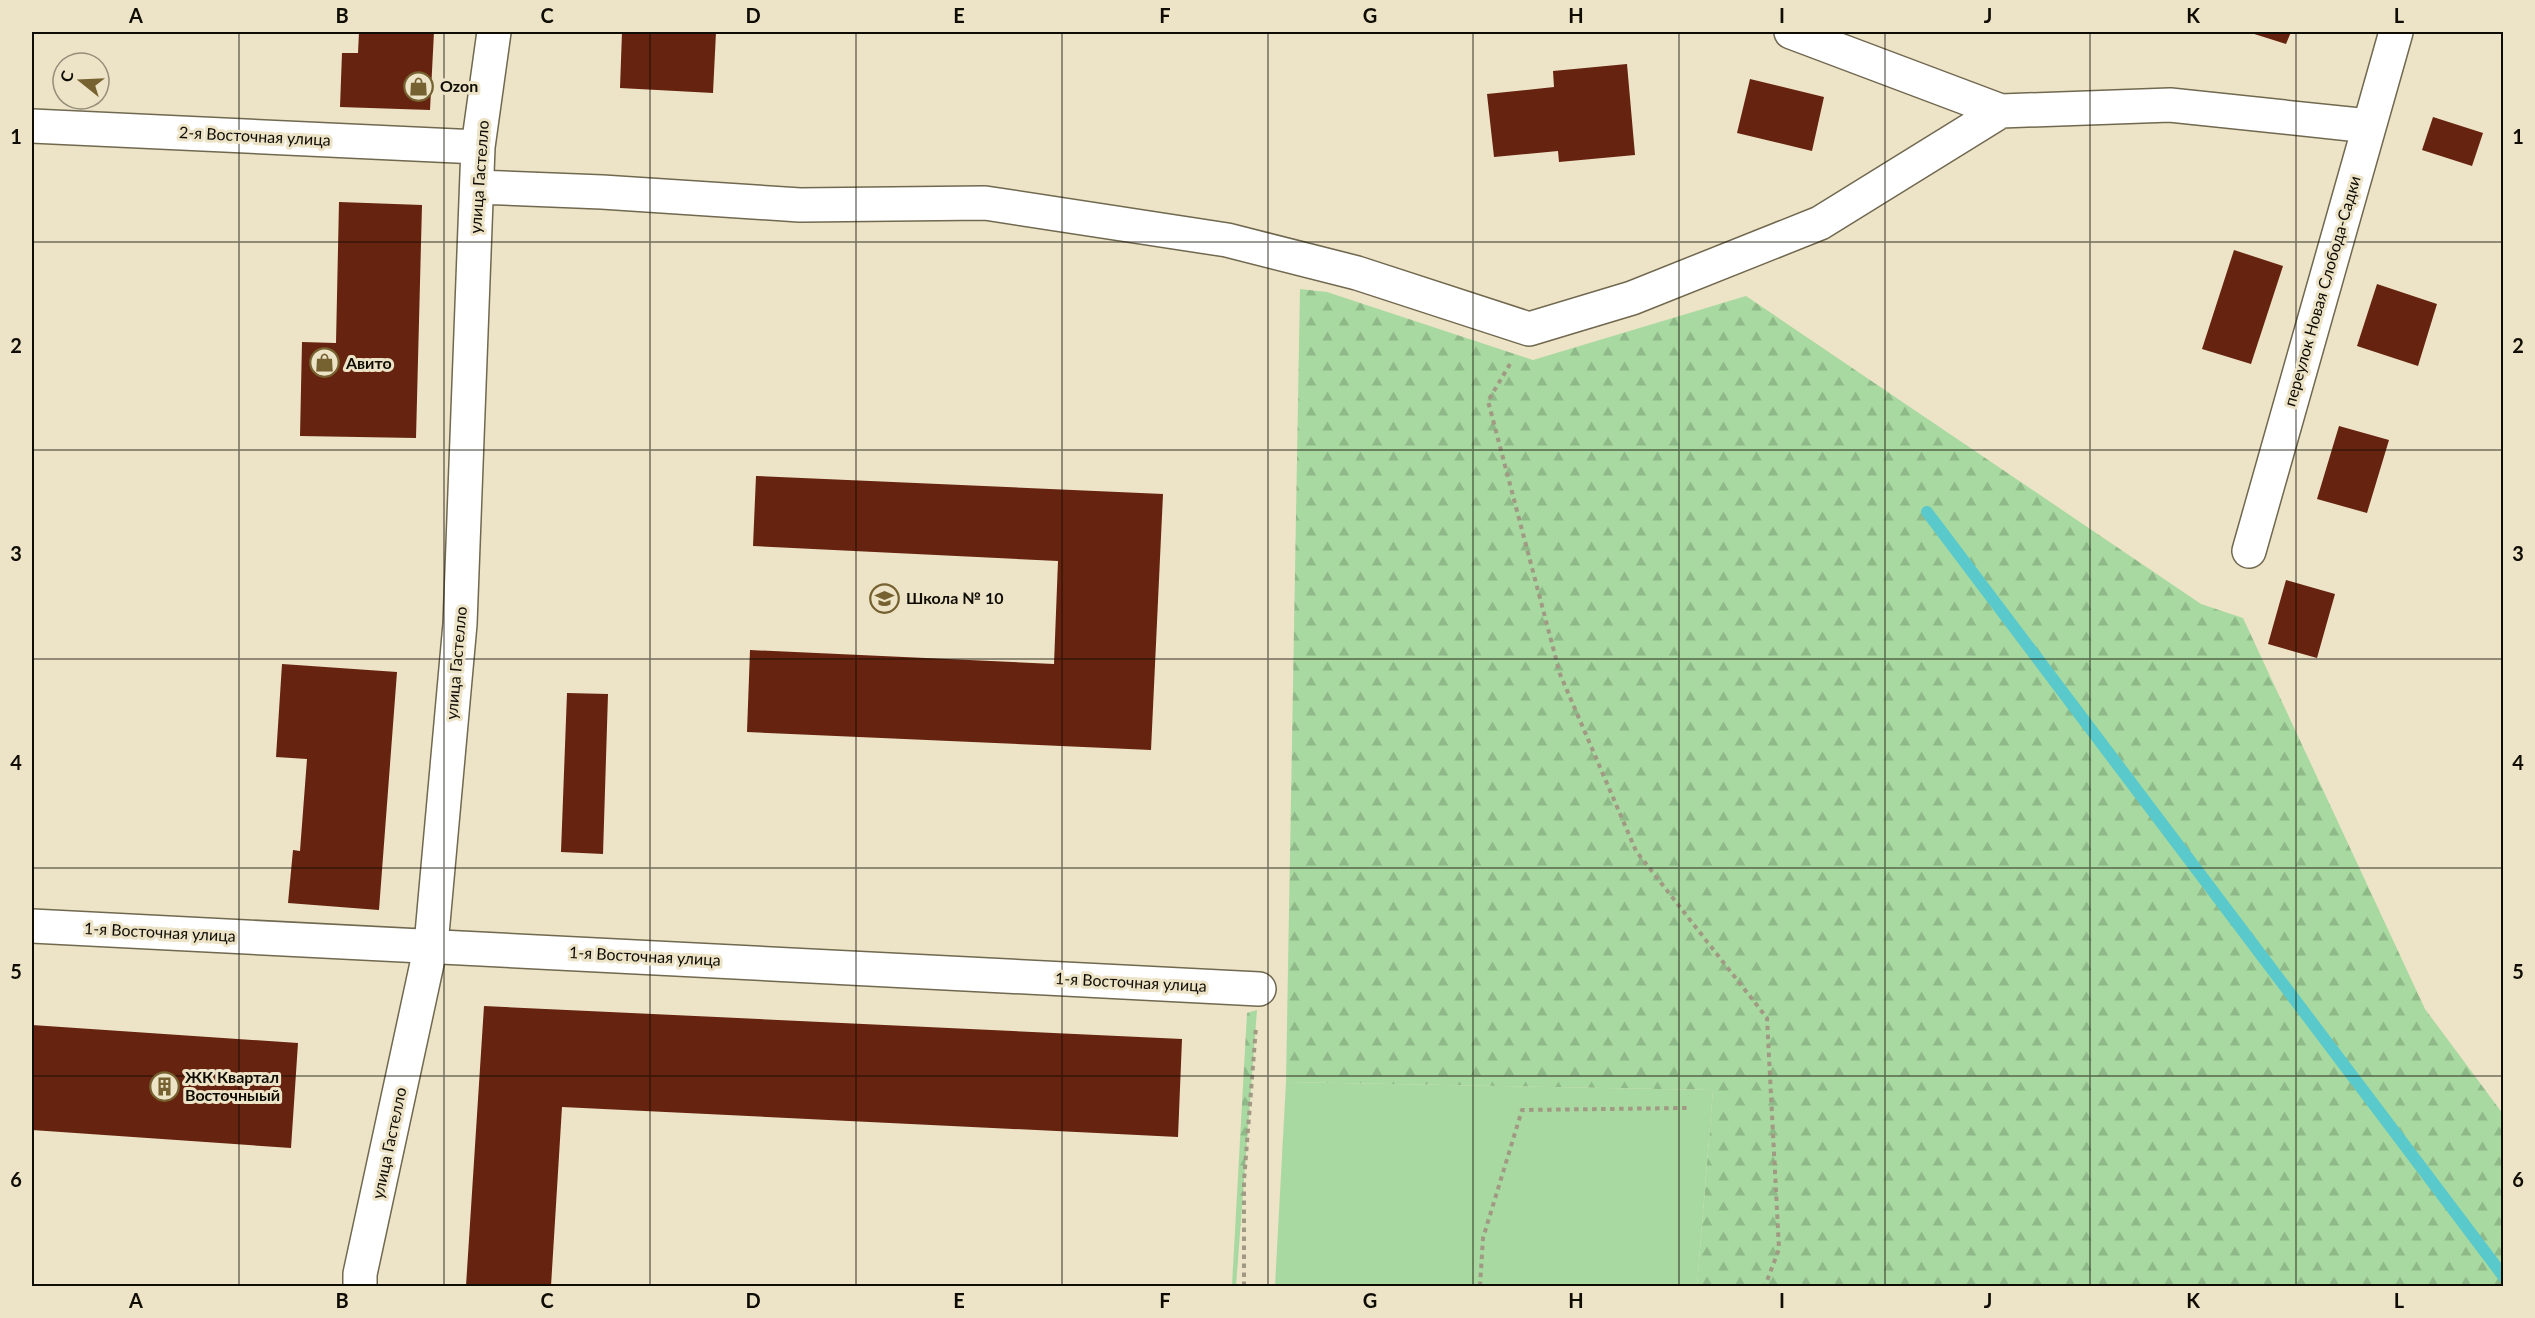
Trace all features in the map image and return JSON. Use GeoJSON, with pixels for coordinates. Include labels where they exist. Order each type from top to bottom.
{"type":"FeatureCollection","features":[{"type":"Feature","properties":{"kind":"street","name":"улица Гастелло"},"geometry":{"type":"LineString","coordinates":[[360,1287],[360,1274],[431,945],[460,624],[478,147],[494,32]]}},
{"type":"Feature","properties":{"kind":"street"},"geometry":{"type":"LineString","coordinates":[[1791,32],[2001,111],[2169,105],[2369,126]]}},
{"type":"Feature","properties":{"kind":"street","name":"переулок Новая Слобода-Садки"},"geometry":{"type":"LineString","coordinates":[[2249,551],[2396,32]]}},
{"type":"Feature","properties":{"kind":"street"},"geometry":{"type":"LineString","coordinates":[[477,187],[602,192],[800,205],[985,203],[1227,240],[1357,273],[1529,329],[1632,298],[1820,223],[2001,111]]}},
{"type":"Feature","properties":{"kind":"street","name":"2-я Восточная улица"},"geometry":{"type":"LineString","coordinates":[[32,126],[478,147]]}},
{"type":"Feature","properties":{"kind":"street","name":"1-я Восточная улица"},"geometry":{"type":"LineString","coordinates":[[32,927],[431,945],[1259,989]]}},
{"type":"Feature","properties":{"kind":"path"},"geometry":{"type":"LineString","coordinates":[[1529,329],[1488,401],[1560,674],[1636,851],[1767,1018],[1779,1249],[1765,1287]]}},
{"type":"Feature","properties":{"kind":"path"},"geometry":{"type":"LineString","coordinates":[[1244,1287],[1244,1181],[1259,989]]}},
{"type":"Feature","properties":{"kind":"path"},"geometry":{"type":"LineString","coordinates":[[1480,1287],[1483,1238],[1522,1110],[1687,1108]]}},
{"type":"Feature","properties":{"kind":"green space"},"geometry":{"type":"Polygon","coordinates":[[[1300,289],[1327,292],[1533,360],[1746,296],[2201,604],[2243,618],[2425,1009],[2503,1114],[2503,1286],[1697,1286],[1713,1090],[1286,1082],[1300,289]]]}},
{"type":"Feature","properties":{"kind":"green space"},"geometry":{"type":"Polygon","coordinates":[[[1257,1010],[1236,1286],[1232,1286],[1247,1013],[1257,1010]]]}},
{"type":"Feature","properties":{"kind":"green space"},"geometry":{"type":"Polygon","coordinates":[[[1286,1082],[1713,1090],[1697,1286],[1275,1286],[1286,1082]]]}},
{"type":"Feature","properties":{"kind":"building"},"geometry":{"type":"Polygon","coordinates":[[[359,32],[434,32],[430,110],[340,107],[342,53],[358,53],[359,32]]]}},
{"type":"Feature","properties":{"kind":"building"},"geometry":{"type":"Polygon","coordinates":[[[622,32],[716,32],[713,93],[620,88],[622,32]]]}},
{"type":"Feature","properties":{"kind":"building"},"geometry":{"type":"Polygon","coordinates":[[[2248,32],[2291,32],[2286,44],[2248,32]]]}},
{"type":"Feature","properties":{"kind":"building"},"geometry":{"type":"Polygon","coordinates":[[[1627,64],[1635,155],[1559,162],[1558,151],[1494,157],[1487,94],[1554,87],[1553,71],[1627,64]]]}},
{"type":"Feature","properties":{"kind":"building"},"geometry":{"type":"Polygon","coordinates":[[[1750,79],[1824,97],[1812,151],[1737,133],[1750,79]]]}},
{"type":"Feature","properties":{"kind":"building"},"geometry":{"type":"Polygon","coordinates":[[[2433,117],[2483,133],[2472,166],[2422,150],[2433,117]]]}},
{"type":"Feature","properties":{"kind":"building"},"geometry":{"type":"Polygon","coordinates":[[[339,202],[422,205],[416,438],[300,436],[302,342],[336,343],[339,202]]]}},
{"type":"Feature","properties":{"kind":"building"},"geometry":{"type":"Polygon","coordinates":[[[2234,250],[2283,266],[2251,364],[2202,349],[2234,250]]]}},
{"type":"Feature","properties":{"kind":"building"},"geometry":{"type":"Polygon","coordinates":[[[2377,284],[2437,304],[2418,366],[2357,346],[2377,284]]]}},
{"type":"Feature","properties":{"kind":"building"},"geometry":{"type":"Polygon","coordinates":[[[2339,426],[2389,440],[2367,513],[2317,499],[2339,426]]]}},
{"type":"Feature","properties":{"kind":"building"},"geometry":{"type":"Polygon","coordinates":[[[756,476],[1163,494],[1151,750],[747,732],[750,650],[1054,664],[1058,561],[753,546],[756,476]]]}},
{"type":"Feature","properties":{"kind":"building"},"geometry":{"type":"Polygon","coordinates":[[[2286,580],[2335,594],[2317,658],[2268,644],[2286,580]]]}},
{"type":"Feature","properties":{"kind":"building"},"geometry":{"type":"Polygon","coordinates":[[[282,664],[397,672],[379,910],[288,903],[293,850],[300,851],[307,759],[276,757],[282,664]]]}},
{"type":"Feature","properties":{"kind":"building"},"geometry":{"type":"Polygon","coordinates":[[[567,693],[608,694],[603,854],[561,852],[567,693]]]}},
{"type":"Feature","properties":{"kind":"building"},"geometry":{"type":"Polygon","coordinates":[[[484,1006],[1182,1039],[1178,1137],[562,1107],[551,1286],[466,1286],[484,1006]]]}},
{"type":"Feature","properties":{"kind":"building","name":"ЖК Квартал Восточныый"},"geometry":{"type":"Polygon","coordinates":[[[32,1025],[298,1043],[291,1148],[32,1130],[32,1025]]]}},
{"type":"Feature","properties":{"kind":"waterway"},"geometry":{"type":"LineString","coordinates":[[1927,512],[2504,1277]]}},
{"type":"Feature","properties":{"kind":"place","name":"Ozon"},"geometry":{"type":"Point","coordinates":[419,86]}},
{"type":"Feature","properties":{"kind":"place","name":"Авито"},"geometry":{"type":"Point","coordinates":[325,363]}},
{"type":"Feature","properties":{"kind":"place","name":"Школа № 10"},"geometry":{"type":"Point","coordinates":[885,598]}},
{"type":"Feature","properties":{"kind":"place","name":"ЖК Квартал Восточныый"},"geometry":{"type":"Point","coordinates":[164,1086]}}]}
